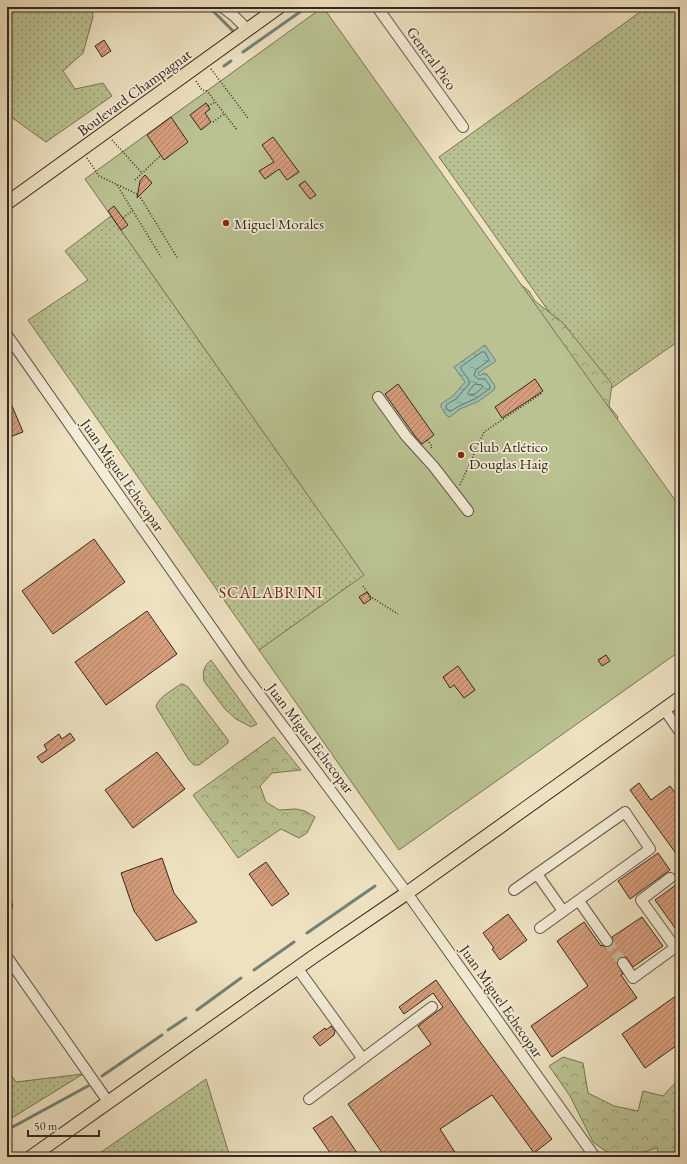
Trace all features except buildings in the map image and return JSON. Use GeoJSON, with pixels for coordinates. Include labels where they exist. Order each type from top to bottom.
{"type":"FeatureCollection","features":[{"type":"Feature","properties":{"kind":"main road","name":"Boulevard Champagnat"},"geometry":{"type":"LineString","coordinates":[[7,203],[279,7]]}},
{"type":"Feature","properties":{"kind":"main road"},"geometry":{"type":"LineString","coordinates":[[31,1157],[407,893],[680,698]]}},
{"type":"Feature","properties":{"kind":"street"},"geometry":{"type":"LineString","coordinates":[[222,7],[234,16],[248,30]]}},
{"type":"Feature","properties":{"kind":"street","name":"General Pico"},"geometry":{"type":"LineString","coordinates":[[376,7],[463,127]]}},
{"type":"Feature","properties":{"kind":"street","name":"Juan Miguel Echecopar"},"geometry":{"type":"LineString","coordinates":[[7,335],[242,671],[407,893],[595,1157]]}},
{"type":"Feature","properties":{"kind":"street"},"geometry":{"type":"LineString","coordinates":[[378,397],[406,436],[468,511]]}},
{"type":"Feature","properties":{"kind":"street"},"geometry":{"type":"LineString","coordinates":[[664,709],[680,732]]}},
{"type":"Feature","properties":{"kind":"street"},"geometry":{"type":"LineString","coordinates":[[514,890],[625,812],[650,849],[540,928]]}},
{"type":"Feature","properties":{"kind":"street"},"geometry":{"type":"LineString","coordinates":[[537,874],[564,911]]}},
{"type":"Feature","properties":{"kind":"street"},"geometry":{"type":"LineString","coordinates":[[623,963],[633,978],[678,946],[641,900],[670,878]]}},
{"type":"Feature","properties":{"kind":"street"},"geometry":{"type":"LineString","coordinates":[[579,901],[607,941]]}},
{"type":"Feature","properties":{"kind":"street"},"geometry":{"type":"LineString","coordinates":[[7,957],[109,1103]]}},
{"type":"Feature","properties":{"kind":"street"},"geometry":{"type":"LineString","coordinates":[[298,969],[362,1059]]}},
{"type":"Feature","properties":{"kind":"street"},"geometry":{"type":"LineString","coordinates":[[309,1099],[432,1007]]}},
{"type":"Feature","properties":{"kind":"path"},"geometry":{"type":"LineString","coordinates":[[206,61],[248,118]]}},
{"type":"Feature","properties":{"kind":"path"},"geometry":{"type":"LineString","coordinates":[[193,78],[202,90],[207,91],[237,130]]}},
{"type":"Feature","properties":{"kind":"path"},"geometry":{"type":"LineString","coordinates":[[208,106],[215,102]]}},
{"type":"Feature","properties":{"kind":"path"},"geometry":{"type":"LineString","coordinates":[[213,122],[224,114]]}},
{"type":"Feature","properties":{"kind":"path"},"geometry":{"type":"LineString","coordinates":[[105,132],[142,173]]}},
{"type":"Feature","properties":{"kind":"path"},"geometry":{"type":"LineString","coordinates":[[81,150],[99,176],[139,195],[178,259]]}},
{"type":"Feature","properties":{"kind":"path"},"geometry":{"type":"LineString","coordinates":[[135,180],[161,155]]}},
{"type":"Feature","properties":{"kind":"path"},"geometry":{"type":"LineString","coordinates":[[117,184],[161,257]]}},
{"type":"Feature","properties":{"kind":"path"},"geometry":{"type":"LineString","coordinates":[[123,218],[133,210]]}},
{"type":"Feature","properties":{"kind":"path"},"geometry":{"type":"LineString","coordinates":[[455,494],[484,432],[542,393]]}},
{"type":"Feature","properties":{"kind":"path"},"geometry":{"type":"LineString","coordinates":[[363,586],[371,597],[398,614]]}},
{"type":"Feature","properties":{"kind":"green space"},"geometry":{"type":"Polygon","coordinates":[[[7,7],[92,7],[93,17],[83,53],[63,71],[75,89],[103,83],[112,96],[46,142],[7,114],[7,7]]]}},
{"type":"Feature","properties":{"kind":"green space","name":"Club Atlético Douglas Haig"},"geometry":{"type":"Polygon","coordinates":[[[323,7],[680,507],[680,651],[399,850],[259,650],[364,575],[85,179],[323,7]]]}},
{"type":"Feature","properties":{"kind":"green space"},"geometry":{"type":"Polygon","coordinates":[[[647,7],[680,7],[680,340],[606,392],[439,157],[647,7]]]}},
{"type":"Feature","properties":{"kind":"green space"},"geometry":{"type":"Polygon","coordinates":[[[111,216],[365,575],[259,650],[28,320],[88,280],[65,251],[111,216]]]}},
{"type":"Feature","properties":{"kind":"green space"},"geometry":{"type":"Polygon","coordinates":[[[516,281],[529,291],[535,301],[563,323],[612,384],[609,406],[618,417],[606,445],[516,281]]]}},
{"type":"Feature","properties":{"kind":"green space"},"geometry":{"type":"Polygon","coordinates":[[[211,660],[257,724],[251,727],[236,719],[225,709],[204,681],[204,669],[211,660]]]}},
{"type":"Feature","properties":{"kind":"green space"},"geometry":{"type":"Polygon","coordinates":[[[181,684],[188,687],[228,740],[228,743],[199,765],[194,765],[189,760],[156,707],[157,703],[163,697],[181,684]]]}},
{"type":"Feature","properties":{"kind":"green space"},"geometry":{"type":"Polygon","coordinates":[[[274,737],[301,770],[272,773],[260,786],[266,802],[279,810],[296,809],[305,811],[315,817],[307,833],[299,838],[281,829],[238,858],[193,795],[274,737]]]}},
{"type":"Feature","properties":{"kind":"green space"},"geometry":{"type":"Polygon","coordinates":[[[563,1057],[583,1063],[588,1093],[614,1106],[638,1111],[643,1091],[663,1096],[680,1078],[680,1157],[659,1157],[657,1148],[643,1152],[636,1157],[614,1157],[593,1142],[570,1096],[549,1066],[563,1057]]]}},
{"type":"Feature","properties":{"kind":"green space"},"geometry":{"type":"Polygon","coordinates":[[[7,1069],[16,1082],[83,1074],[7,1121],[7,1069]]]}},
{"type":"Feature","properties":{"kind":"green space"},"geometry":{"type":"Polygon","coordinates":[[[206,1079],[230,1157],[94,1157],[206,1079]]]}},
{"type":"Feature","properties":{"kind":"water"},"geometry":{"type":"Polygon","coordinates":[[[485,345],[496,361],[478,373],[480,376],[483,373],[487,374],[495,386],[494,390],[479,401],[460,409],[450,417],[447,416],[441,407],[441,404],[453,396],[465,382],[454,367],[485,345]]]}},
{"type":"Feature","properties":{"kind":"waterway"},"geometry":{"type":"LineString","coordinates":[[206,7],[214,12],[233,31]]}},
{"type":"Feature","properties":{"kind":"waterway"},"geometry":{"type":"LineString","coordinates":[[243,52],[307,7]]}},
{"type":"Feature","properties":{"kind":"waterway"},"geometry":{"type":"LineString","coordinates":[[224,66],[231,61]]}},
{"type":"Feature","properties":{"kind":"waterway"},"geometry":{"type":"LineString","coordinates":[[307,933],[375,886]]}},
{"type":"Feature","properties":{"kind":"waterway"},"geometry":{"type":"LineString","coordinates":[[254,970],[294,942]]}},
{"type":"Feature","properties":{"kind":"waterway"},"geometry":{"type":"LineString","coordinates":[[197,1010],[241,978]]}},
{"type":"Feature","properties":{"kind":"waterway"},"geometry":{"type":"LineString","coordinates":[[168,1030],[186,1018]]}},
{"type":"Feature","properties":{"kind":"waterway"},"geometry":{"type":"LineString","coordinates":[[102,1076],[162,1035]]}},
{"type":"Feature","properties":{"kind":"waterway"},"geometry":{"type":"LineString","coordinates":[[7,1130],[88,1086]]}},
{"type":"Feature","properties":{"kind":"tunnel"},"geometry":{"type":"LineString","coordinates":[[607,941],[623,963]]}},
{"type":"Feature","properties":{"kind":"place","name":"Miguel Morales"},"geometry":{"type":"Point","coordinates":[226,223]}},
{"type":"Feature","properties":{"kind":"place","name":"Club Atlético Douglas Haig"},"geometry":{"type":"Point","coordinates":[461,455]}},
{"type":"Feature","properties":{"kind":"district","name":"SCALABRINI"},"geometry":{"type":"Point","coordinates":[271,592]}}]}
